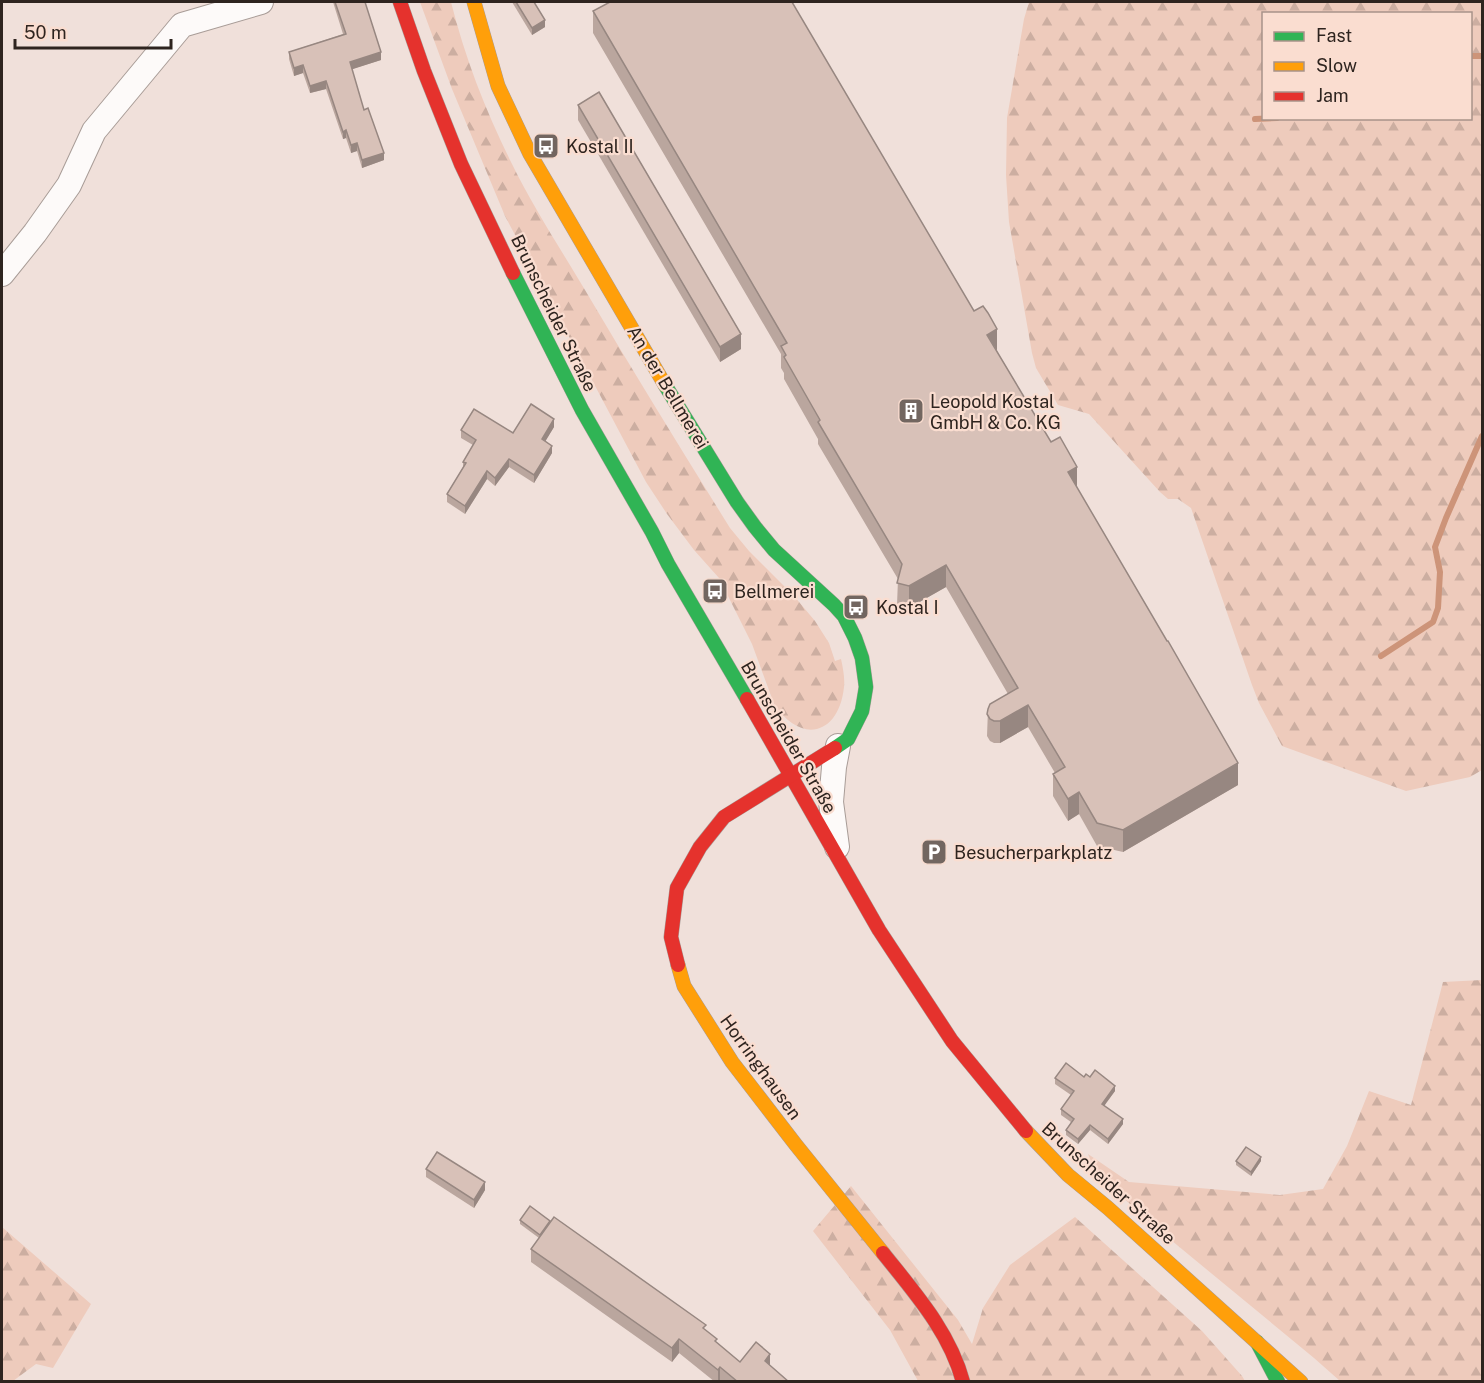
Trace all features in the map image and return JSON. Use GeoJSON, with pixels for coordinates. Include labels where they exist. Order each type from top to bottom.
{"type":"FeatureCollection","features":[{"type":"Feature","properties":{"kind":"main road","name":"Brunscheider Straße"},"geometry":{"type":"LineString","coordinates":[[400,2],[424,71],[461,164],[577,401],[879,930],[952,1041],[1034,1141],[1068,1175],[1108,1208],[1301,1382]]}},
{"type":"Feature","properties":{"kind":"main road","name":"An der Bellmerei"},"geometry":{"type":"LineString","coordinates":[[474,2],[498,86],[530,154],[680,410],[737,502],[755,526],[774,550],[844,616],[855,638],[862,658],[866,687],[858,720],[848,739],[791,775]]}},
{"type":"Feature","properties":{"kind":"main road","name":"Horringhausen"},"geometry":{"type":"LineString","coordinates":[[791,775],[724,817],[700,847],[677,888],[671,937],[684,986],[732,1062],[931,1313],[959,1366],[963,1382]]}},
{"type":"Feature","properties":{"kind":"main road"},"geometry":{"type":"LineString","coordinates":[[1257,1342],[1278,1382]]}},
{"type":"Feature","properties":{"kind":"street"},"geometry":{"type":"LineString","coordinates":[[2,274],[69,185],[94,131],[182,25],[261,2]]}},
{"type":"Feature","properties":{"kind":"street","name":"An der Bellmerei"},"geometry":{"type":"LineString","coordinates":[[838,746],[831,802],[839,861]]}},
{"type":"Feature","properties":{"kind":"green space"},"geometry":{"type":"Polygon","coordinates":[[[420,2],[451,2],[470,64],[493,125],[520,180],[547,227],[730,528],[815,621],[829,643],[835,661],[841,659],[844,684],[841,703],[835,716],[827,724],[817,729],[807,729],[796,725],[785,717],[774,704],[752,644],[719,578],[694,550],[646,482],[505,216],[452,89],[420,2]]]}},
{"type":"Feature","properties":{"kind":"green space"},"geometry":{"type":"Polygon","coordinates":[[[1029,2],[1482,2],[1482,770],[1470,777],[1406,791],[1282,746],[1252,685],[1191,508],[1178,499],[1168,499],[1160,492],[1089,414],[1058,405],[1036,368],[1009,222],[1006,175],[1007,118],[1029,2]]]}},
{"type":"Feature","properties":{"kind":"green space"},"geometry":{"type":"Polygon","coordinates":[[[1482,980],[1482,1381],[1340,1381],[1160,1231],[1095,1172],[1088,1154],[1129,1182],[1280,1195],[1323,1189],[1347,1146],[1369,1091],[1411,1105],[1443,982],[1482,980]]]}},
{"type":"Feature","properties":{"kind":"green space"},"geometry":{"type":"Polygon","coordinates":[[[851,1186],[958,1320],[972,1344],[983,1308],[1010,1265],[1075,1217],[1202,1331],[1245,1381],[918,1381],[890,1330],[813,1231],[851,1186]]]}},
{"type":"Feature","properties":{"kind":"green space"},"geometry":{"type":"Polygon","coordinates":[[[2,1227],[91,1304],[53,1368],[36,1364],[13,1381],[2,1381],[2,1227]]]}},
{"type":"Feature","properties":{"kind":"building"},"geometry":{"type":"Polygon","coordinates":[[[335,2],[365,2],[381,52],[350,62],[364,110],[368,108],[384,153],[362,160],[357,143],[351,145],[346,130],[343,132],[326,81],[310,86],[303,65],[294,68],[289,52],[346,34],[335,2]]]}},
{"type":"Feature","properties":{"kind":"building"},"geometry":{"type":"Polygon","coordinates":[[[516,2],[534,2],[545,20],[532,28],[516,2]]]}},
{"type":"Feature","properties":{"kind":"building","name":"Leopold Kostal GmbH & Co. KG"},"geometry":{"type":"Polygon","coordinates":[[[610,2],[792,2],[974,311],[983,306],[988,313],[997,329],[987,335],[1051,442],[1060,437],[1077,467],[1068,472],[1238,763],[1123,830],[1097,823],[1079,792],[1068,799],[1053,774],[1065,767],[1028,705],[1000,721],[990,719],[987,714],[990,704],[1018,688],[946,565],[909,586],[897,583],[902,564],[818,422],[820,420],[784,357],[786,355],[781,346],[787,343],[593,11],[610,2]]]}},
{"type":"Feature","properties":{"kind":"building"},"geometry":{"type":"Polygon","coordinates":[[[599,92],[741,334],[720,347],[578,105],[599,92]]]}},
{"type":"Feature","properties":{"kind":"building"},"geometry":{"type":"Polygon","coordinates":[[[531,404],[554,419],[542,439],[552,446],[534,475],[509,459],[495,478],[487,471],[465,506],[447,494],[466,463],[463,462],[476,440],[461,430],[474,409],[513,433],[531,404]]]}},
{"type":"Feature","properties":{"kind":"building"},"geometry":{"type":"Polygon","coordinates":[[[1066,1063],[1084,1077],[1086,1074],[1090,1077],[1095,1070],[1115,1086],[1102,1104],[1123,1119],[1108,1139],[1090,1125],[1078,1139],[1066,1130],[1074,1119],[1061,1109],[1074,1091],[1055,1078],[1066,1063]]]}},
{"type":"Feature","properties":{"kind":"building"},"geometry":{"type":"Polygon","coordinates":[[[1246,1147],[1261,1157],[1251,1172],[1236,1161],[1246,1147]]]}},
{"type":"Feature","properties":{"kind":"building"},"geometry":{"type":"Polygon","coordinates":[[[437,1152],[485,1182],[474,1200],[426,1169],[437,1152]]]}},
{"type":"Feature","properties":{"kind":"building"},"geometry":{"type":"Polygon","coordinates":[[[530,1206],[550,1221],[540,1235],[520,1220],[530,1206]]]}},
{"type":"Feature","properties":{"kind":"building"},"geometry":{"type":"Polygon","coordinates":[[[554,1217],[706,1325],[703,1328],[740,1362],[756,1342],[770,1354],[765,1361],[789,1382],[738,1382],[720,1367],[718,1370],[679,1339],[672,1348],[531,1249],[554,1217]]]}},
{"type":"Feature","properties":{"kind":"waterway"},"geometry":{"type":"LineString","coordinates":[[1472,56],[1482,56]]}},
{"type":"Feature","properties":{"kind":"waterway"},"geometry":{"type":"LineString","coordinates":[[1255,119],[1262,119]]}},
{"type":"Feature","properties":{"kind":"waterway"},"geometry":{"type":"LineString","coordinates":[[1381,656],[1433,622],[1438,608],[1440,572],[1435,547],[1482,436]]}},
{"type":"Feature","properties":{"kind":"traffic: fast"},"geometry":{"type":"LineString","coordinates":[[513,273],[582,410],[747,699]]}},
{"type":"Feature","properties":{"kind":"traffic: fast"},"geometry":{"type":"LineString","coordinates":[[665,385],[737,502],[755,527],[774,550],[844,616],[855,638],[862,658],[866,687],[862,711],[848,739],[835,748]]}},
{"type":"Feature","properties":{"kind":"traffic: fast"},"geometry":{"type":"LineString","coordinates":[[1257,1342],[1278,1382]]}},
{"type":"Feature","properties":{"kind":"traffic: slow"},"geometry":{"type":"LineString","coordinates":[[474,2],[498,86],[530,154],[665,385]]}},
{"type":"Feature","properties":{"kind":"traffic: slow"},"geometry":{"type":"LineString","coordinates":[[678,965],[684,986],[732,1062],[883,1253]]}},
{"type":"Feature","properties":{"kind":"traffic: slow"},"geometry":{"type":"LineString","coordinates":[[1026,1131],[1068,1175],[1108,1208],[1301,1382]]}},
{"type":"Feature","properties":{"kind":"traffic: jam"},"geometry":{"type":"LineString","coordinates":[[400,2],[424,71],[461,164],[513,273]]}},
{"type":"Feature","properties":{"kind":"traffic: jam"},"geometry":{"type":"LineString","coordinates":[[747,699],[879,930],[952,1041],[1026,1131]]}},
{"type":"Feature","properties":{"kind":"traffic: jam"},"geometry":{"type":"LineString","coordinates":[[678,965],[671,937],[677,888],[700,847],[724,817],[835,748]]}},
{"type":"Feature","properties":{"kind":"traffic: jam"},"geometry":{"type":"LineString","coordinates":[[883,1253],[919,1298],[940,1329],[963,1382]]}},
{"type":"Feature","properties":{"kind":"place","name":"Kostal II"},"geometry":{"type":"Point","coordinates":[546,146]}},
{"type":"Feature","properties":{"kind":"place","name":"Leopold Kostal GmbH & Co. KG"},"geometry":{"type":"Point","coordinates":[911,411]}},
{"type":"Feature","properties":{"kind":"place","name":"Bellmerei"},"geometry":{"type":"Point","coordinates":[715,591]}},
{"type":"Feature","properties":{"kind":"place","name":"Kostal I"},"geometry":{"type":"Point","coordinates":[856,607]}},
{"type":"Feature","properties":{"kind":"place","name":"Besucherparkplatz"},"geometry":{"type":"Point","coordinates":[934,852]}}]}
